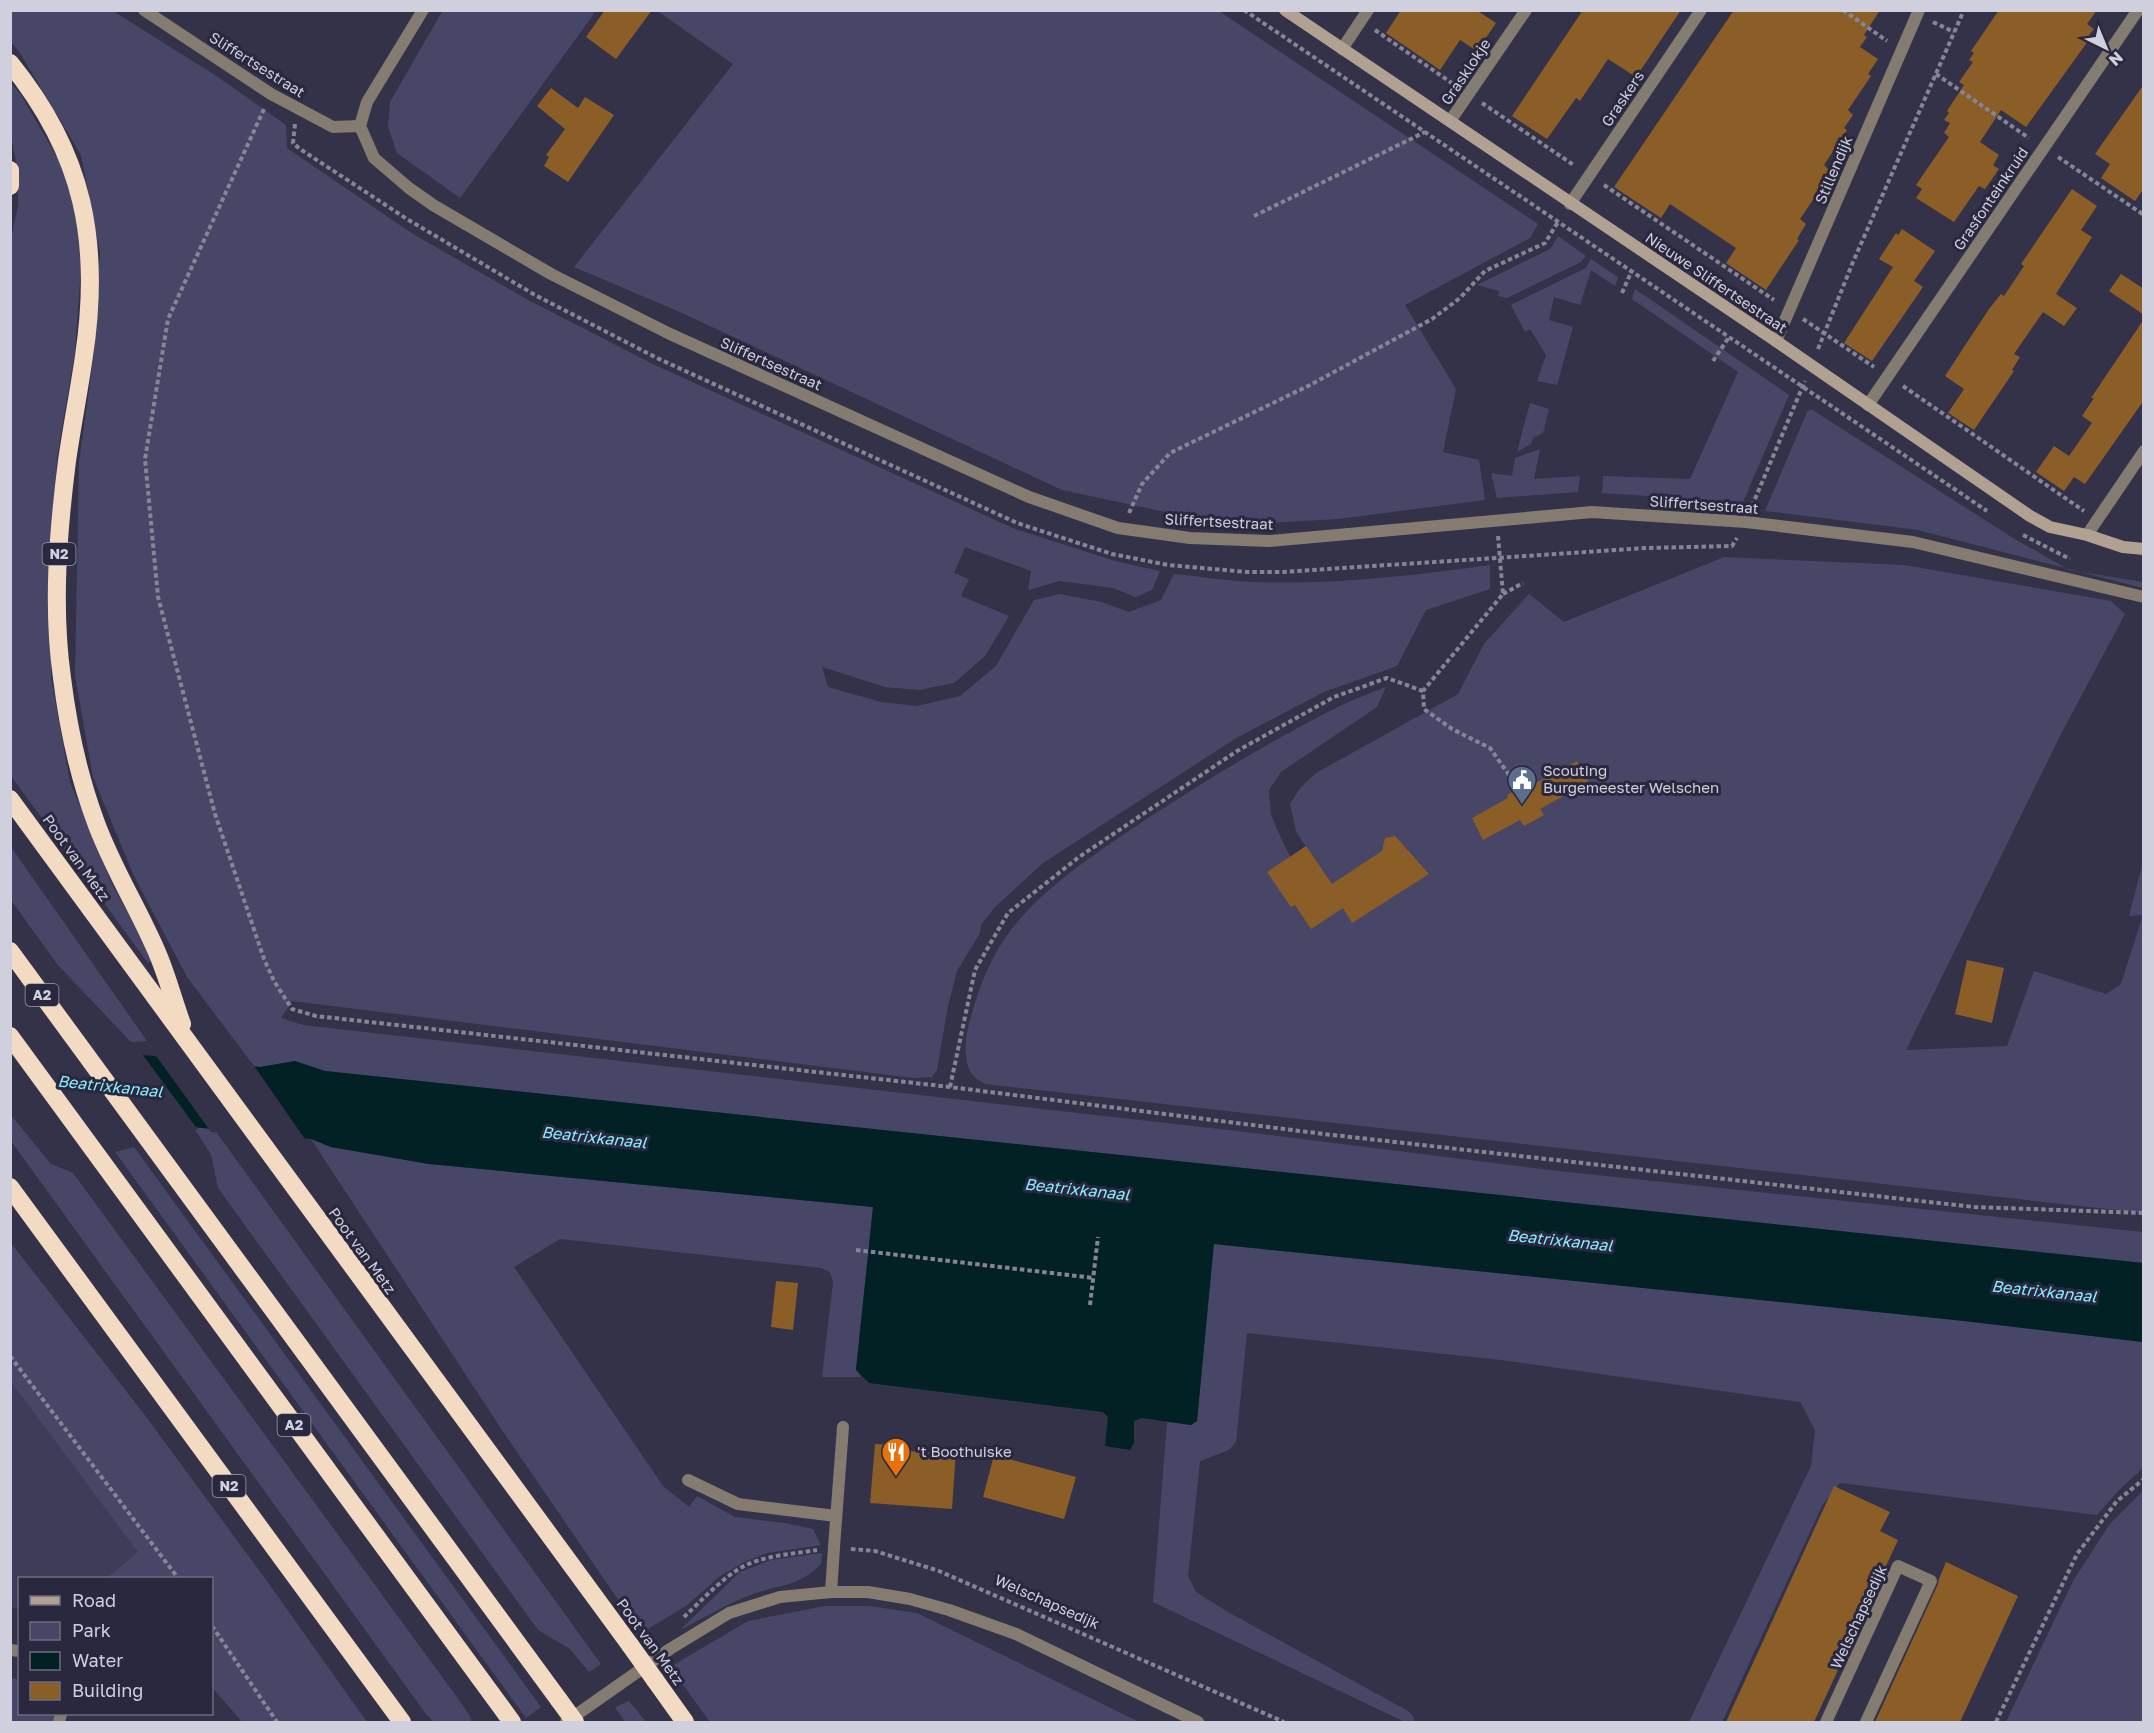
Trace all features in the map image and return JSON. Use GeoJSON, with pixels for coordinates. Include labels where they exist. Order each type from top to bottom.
{"type":"FeatureCollection","features":[{"type":"Feature","properties":{"kind":"highway","name":"N2"},"geometry":{"type":"LineString","coordinates":[[10,63],[42,106],[69,161],[83,206],[90,256],[88,327],[67,461],[58,588],[58,645],[70,729],[82,780],[95,820],[120,879],[159,957],[191,1047]]}},
{"type":"Feature","properties":{"kind":"highway"},"geometry":{"type":"LineString","coordinates":[[10,170],[10,186]]}},
{"type":"Feature","properties":{"kind":"highway","name":"Poot van Metz"},"geometry":{"type":"LineString","coordinates":[[10,799],[685,1722]]}},
{"type":"Feature","properties":{"kind":"highway","name":"A2"},"geometry":{"type":"LineString","coordinates":[[10,951],[575,1722]]}},
{"type":"Feature","properties":{"kind":"highway","name":"A2"},"geometry":{"type":"LineString","coordinates":[[10,1036],[512,1722]]}},
{"type":"Feature","properties":{"kind":"highway","name":"N2"},"geometry":{"type":"LineString","coordinates":[[10,1187],[402,1722]]}},
{"type":"Feature","properties":{"kind":"highway","name":"N2"},"geometry":{"type":"LineString","coordinates":[[10,1201],[55,1250]]}},
{"type":"Feature","properties":{"kind":"street","name":"Sliffertsestraat"},"geometry":{"type":"LineString","coordinates":[[144,10],[271,94],[333,127],[360,126],[374,158],[409,188],[433,205],[551,274],[670,334],[1029,498],[1118,528],[1190,538],[1269,541],[1592,512],[1746,522],[1913,542],[2144,597]]}},
{"type":"Feature","properties":{"kind":"street"},"geometry":{"type":"LineString","coordinates":[[360,126],[367,102],[423,10]]}},
{"type":"Feature","properties":{"kind":"street","name":"Nieuwe Sliffertsestraat"},"geometry":{"type":"LineString","coordinates":[[1285,10],[1776,341],[2030,516],[2050,527],[2087,535],[2123,547],[2144,549]]}},
{"type":"Feature","properties":{"kind":"street","name":"Grasklokje"},"geometry":{"type":"LineString","coordinates":[[1450,121],[1526,10]]}},
{"type":"Feature","properties":{"kind":"street","name":"Graskers"},"geometry":{"type":"LineString","coordinates":[[1570,204],[1701,10]]}},
{"type":"Feature","properties":{"kind":"street","name":"Grasfonteinkruid"},"geometry":{"type":"LineString","coordinates":[[1868,405],[2138,10]]}},
{"type":"Feature","properties":{"kind":"street","name":"Stillendijk"},"geometry":{"type":"LineString","coordinates":[[1776,341],[1918,12]]}},
{"type":"Feature","properties":{"kind":"street"},"geometry":{"type":"LineString","coordinates":[[1342,49],[1365,16]]}},
{"type":"Feature","properties":{"kind":"street"},"geometry":{"type":"LineString","coordinates":[[2087,535],[2144,451]]}},
{"type":"Feature","properties":{"kind":"street"},"geometry":{"type":"LineString","coordinates":[[831,1592],[843,1427]]}},
{"type":"Feature","properties":{"kind":"street"},"geometry":{"type":"LineString","coordinates":[[688,1480],[738,1504],[836,1516]]}},
{"type":"Feature","properties":{"kind":"street","name":"Welschapsedijk"},"geometry":{"type":"LineString","coordinates":[[1826,1722],[1898,1566],[1931,1581],[1866,1722]]}},
{"type":"Feature","properties":{"kind":"street"},"geometry":{"type":"LineString","coordinates":[[566,1722],[669,1649],[729,1613],[780,1597],[831,1592],[868,1592],[910,1599],[949,1610],[1016,1634],[1198,1722]]}},
{"type":"Feature","properties":{"kind":"path"},"geometry":{"type":"LineString","coordinates":[[1244,10],[1803,386]]}},
{"type":"Feature","properties":{"kind":"path"},"geometry":{"type":"LineString","coordinates":[[1843,10],[1901,51]]}},
{"type":"Feature","properties":{"kind":"path"},"geometry":{"type":"LineString","coordinates":[[296,107],[293,143],[300,149],[407,219],[525,289],[657,358],[1017,523],[1112,554],[1168,565],[1247,572],[1283,572],[1646,548],[1732,546],[1746,522],[1824,334],[1964,10]]}},
{"type":"Feature","properties":{"kind":"path"},"geometry":{"type":"LineString","coordinates":[[1918,12],[1954,32]]}},
{"type":"Feature","properties":{"kind":"path"},"geometry":{"type":"LineString","coordinates":[[1365,16],[1468,95],[1888,376],[2097,520]]}},
{"type":"Feature","properties":{"kind":"path"},"geometry":{"type":"LineString","coordinates":[[271,94],[168,319],[145,459],[158,597],[215,814],[264,958],[274,981],[292,1009],[316,1016],[950,1087],[1324,1134],[1974,1207],[2144,1213]]}},
{"type":"Feature","properties":{"kind":"path"},"geometry":{"type":"LineString","coordinates":[[1254,216],[1425,132]]}},
{"type":"Feature","properties":{"kind":"path"},"geometry":{"type":"LineString","coordinates":[[1118,528],[1133,508],[1142,484],[1170,453],[1310,385],[1431,319],[1460,298],[1485,271],[1545,243],[1570,204]]}},
{"type":"Feature","properties":{"kind":"path"},"geometry":{"type":"LineString","coordinates":[[1622,293],[1640,250]]}},
{"type":"Feature","properties":{"kind":"path"},"geometry":{"type":"LineString","coordinates":[[1713,361],[1730,337]]}},
{"type":"Feature","properties":{"kind":"path"},"geometry":{"type":"LineString","coordinates":[[1497,520],[1503,594]]}},
{"type":"Feature","properties":{"kind":"path"},"geometry":{"type":"LineString","coordinates":[[1519,789],[1490,748],[1452,729],[1424,709],[1423,691],[1503,594],[1523,583]]}},
{"type":"Feature","properties":{"kind":"path"},"geometry":{"type":"LineString","coordinates":[[950,1087],[975,970],[1008,913],[1079,857],[1237,751],[1334,697],[1387,678],[1423,691]]}},
{"type":"Feature","properties":{"kind":"path"},"geometry":{"type":"LineString","coordinates":[[1090,1305],[1098,1237]]}},
{"type":"Feature","properties":{"kind":"path"},"geometry":{"type":"LineString","coordinates":[[856,1250],[1094,1278]]}},
{"type":"Feature","properties":{"kind":"path"},"geometry":{"type":"LineString","coordinates":[[10,1356],[177,1577]]}},
{"type":"Feature","properties":{"kind":"path"},"geometry":{"type":"LineString","coordinates":[[1996,1722],[2077,1554],[2117,1501],[2144,1479]]}},
{"type":"Feature","properties":{"kind":"path","name":"Welschapsedijk"},"geometry":{"type":"LineString","coordinates":[[834,1547],[875,1551],[939,1571],[1284,1722]]}},
{"type":"Feature","properties":{"kind":"path"},"geometry":{"type":"LineString","coordinates":[[213,1627],[277,1722]]}},
{"type":"Feature","properties":{"kind":"shaded area"},"geometry":{"type":"Polygon","coordinates":[[[10,1350],[170,1547],[126,1577],[18,1577],[18,1609],[10,1607],[10,1350]]]}},
{"type":"Feature","properties":{"kind":"green space"},"geometry":{"type":"Polygon","coordinates":[[[443,10],[596,11],[460,198],[397,153],[388,127],[390,102],[443,10]]]}},
{"type":"Feature","properties":{"kind":"green space"},"geometry":{"type":"Polygon","coordinates":[[[656,10],[1219,11],[1538,224],[1530,238],[1405,305],[1456,389],[1443,452],[1479,460],[1485,500],[1338,519],[1269,523],[1203,520],[1062,490],[682,313],[574,267],[733,64],[656,10]]]}},
{"type":"Feature","properties":{"kind":"green space"},"geometry":{"type":"Polygon","coordinates":[[[10,11],[113,11],[218,77],[286,125],[287,148],[413,234],[532,302],[655,365],[1015,529],[1115,561],[1160,571],[1152,590],[1136,597],[1113,588],[1060,581],[1028,590],[1031,571],[965,547],[954,573],[969,579],[961,596],[1009,616],[985,656],[954,683],[919,690],[885,687],[822,667],[828,687],[881,702],[917,706],[960,696],[996,666],[1034,600],[1060,594],[1101,602],[1129,612],[1161,600],[1174,574],[1282,583],[1401,576],[1490,565],[1490,589],[1426,610],[1397,666],[1324,692],[1238,737],[1043,863],[995,907],[981,925],[980,933],[957,971],[948,1006],[937,1070],[932,1077],[914,1078],[292,1001],[281,1018],[303,1025],[1237,1131],[1558,1171],[2143,1232],[2143,1263],[325,1071],[295,1061],[254,1066],[187,977],[134,876],[93,777],[75,676],[79,462],[94,354],[100,252],[81,155],[20,53],[11,42],[10,11]]]}},
{"type":"Feature","properties":{"kind":"green space"},"geometry":{"type":"Polygon","coordinates":[[[10,82],[21,95],[61,164],[75,210],[82,254],[75,351],[57,458],[51,563],[51,677],[70,782],[111,882],[153,960],[148,963],[11,776],[10,243],[18,206],[18,170],[11,137],[10,82]]]}},
{"type":"Feature","properties":{"kind":"green space"},"geometry":{"type":"Polygon","coordinates":[[[1558,236],[1586,256],[1581,262],[1507,298],[1498,296],[1499,291],[1477,285],[1550,249],[1558,236]]]}},
{"type":"Feature","properties":{"kind":"green space"},"geometry":{"type":"Polygon","coordinates":[[[1591,259],[1618,277],[1615,286],[1591,270],[1580,305],[1554,297],[1549,320],[1573,327],[1557,385],[1537,381],[1546,355],[1530,329],[1525,332],[1511,305],[1586,268],[1591,259]]]}},
{"type":"Feature","properties":{"kind":"green space"},"geometry":{"type":"Polygon","coordinates":[[[1635,289],[1789,395],[1743,502],[1602,493],[1603,476],[1690,479],[1738,372],[1632,299],[1635,289]]]}},
{"type":"Feature","properties":{"kind":"green space"},"geometry":{"type":"Polygon","coordinates":[[[1530,403],[1549,409],[1543,433],[1533,438],[1531,444],[1517,452],[1530,403]]]}},
{"type":"Feature","properties":{"kind":"green space"},"geometry":{"type":"Polygon","coordinates":[[[1811,409],[2013,538],[2066,568],[1918,530],[1765,511],[1807,412],[1811,409]]]}},
{"type":"Feature","properties":{"kind":"green space"},"geometry":{"type":"Polygon","coordinates":[[[1540,449],[1534,479],[1580,476],[1578,492],[1497,498],[1491,473],[1512,476],[1515,458],[1540,449]]]}},
{"type":"Feature","properties":{"kind":"green space"},"geometry":{"type":"Polygon","coordinates":[[[1724,557],[1904,565],[2111,601],[2125,614],[2061,734],[1906,1050],[2007,1046],[2034,971],[2106,994],[2121,984],[2143,915],[2143,1213],[985,1084],[971,1073],[966,1060],[966,1039],[982,982],[999,947],[1028,910],[1060,880],[1112,842],[1193,789],[1262,748],[1338,707],[1386,687],[1377,707],[1281,772],[1269,790],[1271,815],[1285,847],[1315,898],[1330,887],[1296,831],[1290,804],[1301,787],[1316,773],[1458,694],[1484,644],[1529,594],[1564,622],[1724,557]]]}},
{"type":"Feature","properties":{"kind":"green space"},"geometry":{"type":"Polygon","coordinates":[[[2080,572],[2143,582],[2143,588],[2080,572]]]}},
{"type":"Feature","properties":{"kind":"green space"},"geometry":{"type":"Polygon","coordinates":[[[11,847],[147,1041],[131,1042],[57,964],[11,900],[11,847]]]}},
{"type":"Feature","properties":{"kind":"green space"},"geometry":{"type":"Polygon","coordinates":[[[2143,862],[2143,915],[2129,916],[2143,862]]]}},
{"type":"Feature","properties":{"kind":"green space"},"geometry":{"type":"Polygon","coordinates":[[[10,1114],[51,1164],[73,1173],[454,1693],[470,1716],[471,1722],[434,1722],[426,1714],[11,1141],[10,1114]]]}},
{"type":"Feature","properties":{"kind":"green space"},"geometry":{"type":"Polygon","coordinates":[[[193,1127],[214,1129],[601,1664],[589,1672],[570,1649],[538,1630],[218,1188],[211,1154],[193,1127]]]}},
{"type":"Feature","properties":{"kind":"green space"},"geometry":{"type":"Polygon","coordinates":[[[311,1139],[331,1147],[429,1164],[873,1207],[856,1369],[861,1377],[822,1377],[833,1282],[830,1272],[821,1268],[560,1239],[514,1267],[663,1486],[689,1507],[697,1496],[735,1517],[813,1529],[821,1545],[767,1553],[744,1562],[719,1577],[686,1606],[641,1633],[504,1433],[311,1139]]]}},
{"type":"Feature","properties":{"kind":"green space"},"geometry":{"type":"Polygon","coordinates":[[[134,1147],[541,1707],[526,1718],[115,1152],[134,1147]]]}},
{"type":"Feature","properties":{"kind":"green space"},"geometry":{"type":"Polygon","coordinates":[[[11,1243],[144,1414],[367,1722],[242,1722],[213,1688],[213,1577],[108,1577],[138,1552],[11,1382],[11,1243]]]}},
{"type":"Feature","properties":{"kind":"green space"},"geometry":{"type":"Polygon","coordinates":[[[1213,1244],[1955,1320],[2143,1342],[2143,1468],[2097,1515],[1840,1483],[1823,1504],[1722,1722],[1689,1722],[1811,1466],[1815,1430],[1800,1402],[1501,1360],[1247,1333],[1236,1442],[1229,1450],[1200,1461],[1188,1576],[1196,1592],[1228,1612],[1408,1711],[1414,1717],[1413,1722],[1405,1722],[1153,1602],[1167,1422],[1191,1425],[1197,1421],[1213,1244]]]}},
{"type":"Feature","properties":{"kind":"green space"},"geometry":{"type":"Polygon","coordinates":[[[2143,1491],[2143,1722],[2006,1722],[2073,1581],[2109,1525],[2143,1491]]]}},
{"type":"Feature","properties":{"kind":"green space"},"geometry":{"type":"Polygon","coordinates":[[[822,1553],[821,1564],[805,1577],[725,1606],[680,1630],[740,1572],[771,1560],[822,1553]]]}},
{"type":"Feature","properties":{"kind":"green space"},"geometry":{"type":"Polygon","coordinates":[[[825,1606],[869,1606],[917,1613],[1139,1722],[710,1722],[670,1667],[748,1621],[825,1606]]]}},
{"type":"Feature","properties":{"kind":"green space"},"geometry":{"type":"Polygon","coordinates":[[[11,1678],[18,1680],[18,1715],[55,1715],[53,1722],[11,1722],[11,1678]]]}},
{"type":"Feature","properties":{"kind":"green space"},"geometry":{"type":"Polygon","coordinates":[[[629,1701],[646,1722],[625,1722],[615,1707],[629,1701]]]}},
{"type":"Feature","properties":{"kind":"water","name":"Beatrixkanaal"},"geometry":{"type":"Polygon","coordinates":[[[65,1047],[260,1067],[295,1061],[325,1071],[2143,1263],[2143,1342],[1955,1320],[1214,1244],[1197,1421],[1191,1425],[1142,1418],[1134,1421],[1134,1443],[1130,1450],[1105,1446],[1108,1417],[1103,1412],[869,1383],[856,1370],[873,1207],[429,1164],[331,1147],[311,1139],[193,1127],[189,1121],[58,1052],[65,1047]]]}},
{"type":"Feature","properties":{"kind":"pier"},"geometry":{"type":"Polygon","coordinates":[[[10,1038],[54,1044],[59,1050],[67,1044],[140,1051],[198,1130],[192,1130],[182,1120],[164,1118],[154,1126],[102,1118],[95,1111],[81,1120],[12,1112],[10,1038]]]}},
{"type":"Feature","properties":{"kind":"pier"},"geometry":{"type":"Polygon","coordinates":[[[154,1053],[252,1063],[307,1142],[211,1132],[154,1053]]]}},
{"type":"Feature","properties":{"kind":"building"},"geometry":{"type":"Polygon","coordinates":[[[605,10],[652,10],[616,59],[586,37],[605,10]]]}},
{"type":"Feature","properties":{"kind":"building"},"geometry":{"type":"Polygon","coordinates":[[[1401,10],[1476,10],[1496,23],[1477,51],[1460,40],[1440,70],[1386,33],[1401,10]]]}},
{"type":"Feature","properties":{"kind":"building"},"geometry":{"type":"Polygon","coordinates":[[[1583,10],[1681,10],[1636,77],[1608,59],[1580,101],[1576,98],[1547,139],[1512,116],[1583,10]]]}},
{"type":"Feature","properties":{"kind":"building"},"geometry":{"type":"Polygon","coordinates":[[[1734,10],[1880,10],[1864,35],[1867,37],[1860,47],[1878,59],[1868,74],[1871,76],[1848,110],[1853,115],[1844,128],[1847,130],[1824,165],[1829,170],[1821,183],[1823,185],[1800,219],[1806,224],[1797,239],[1799,240],[1766,290],[1726,263],[1736,248],[1670,204],[1661,218],[1614,187],[1734,10]]]}},
{"type":"Feature","properties":{"kind":"building"},"geometry":{"type":"Polygon","coordinates":[[[1999,10],[2097,10],[2087,24],[2094,29],[2089,35],[2091,37],[2026,127],[2001,110],[1980,142],[1999,155],[1993,165],[1999,169],[1985,189],[1979,186],[1954,222],[1916,198],[1922,189],[1916,185],[1949,137],[1944,133],[1950,123],[1944,120],[1949,113],[1947,111],[1964,85],[1959,82],[1973,62],[1969,60],[1974,53],[1971,51],[1999,10]]]}},
{"type":"Feature","properties":{"kind":"building"},"geometry":{"type":"Polygon","coordinates":[[[2144,84],[2144,188],[2135,201],[2101,178],[2110,164],[2095,154],[2144,84]]]}},
{"type":"Feature","properties":{"kind":"building"},"geometry":{"type":"Polygon","coordinates":[[[551,88],[578,108],[585,97],[614,115],[568,182],[544,166],[549,157],[546,155],[565,129],[537,106],[551,88]]]}},
{"type":"Feature","properties":{"kind":"building"},"geometry":{"type":"Polygon","coordinates":[[[2072,189],[2097,206],[2081,230],[2092,237],[2056,294],[2077,308],[2064,326],[2043,312],[2014,354],[2020,357],[2012,370],[2014,371],[1974,430],[1948,413],[1964,389],[1945,376],[1989,309],[2001,294],[2004,296],[2024,266],[2021,264],[2072,189]]]}},
{"type":"Feature","properties":{"kind":"building"},"geometry":{"type":"Polygon","coordinates":[[[1902,229],[1935,251],[1914,281],[1923,287],[1872,361],[1844,343],[1893,267],[1879,259],[1896,233],[1898,235],[1902,229]]]}},
{"type":"Feature","properties":{"kind":"building"},"geometry":{"type":"Polygon","coordinates":[[[2121,274],[2144,289],[2144,315],[2109,291],[2121,274]]]}},
{"type":"Feature","properties":{"kind":"building"},"geometry":{"type":"Polygon","coordinates":[[[2144,319],[2144,400],[2085,484],[2074,477],[2064,491],[2036,472],[2054,446],[2069,456],[2092,423],[2082,416],[2094,398],[2091,398],[2144,319]]]}},
{"type":"Feature","properties":{"kind":"building"},"geometry":{"type":"Polygon","coordinates":[[[1577,761],[1589,782],[1540,809],[1544,815],[1524,826],[1520,820],[1483,840],[1472,818],[1508,798],[1507,795],[1527,784],[1528,787],[1577,761]]]}},
{"type":"Feature","properties":{"kind":"building"},"geometry":{"type":"Polygon","coordinates":[[[1395,836],[1429,874],[1352,923],[1343,908],[1311,929],[1295,905],[1291,907],[1267,872],[1306,846],[1332,884],[1382,851],[1385,838],[1395,836]]]}},
{"type":"Feature","properties":{"kind":"building"},"geometry":{"type":"Polygon","coordinates":[[[1967,960],[2004,968],[1992,1023],[1955,1014],[1967,960]]]}},
{"type":"Feature","properties":{"kind":"building"},"geometry":{"type":"Polygon","coordinates":[[[776,1281],[798,1283],[793,1330],[771,1327],[776,1281]]]}},
{"type":"Feature","properties":{"kind":"building"},"geometry":{"type":"Polygon","coordinates":[[[875,1444],[893,1445],[893,1450],[937,1453],[937,1449],[956,1450],[952,1509],[870,1503],[875,1444]]]}},
{"type":"Feature","properties":{"kind":"building"},"geometry":{"type":"Polygon","coordinates":[[[994,1455],[1076,1477],[1064,1519],[983,1497],[994,1455]]]}},
{"type":"Feature","properties":{"kind":"building"},"geometry":{"type":"Polygon","coordinates":[[[1834,1486],[1890,1512],[1880,1531],[1898,1540],[1814,1722],[1726,1722],[1834,1486]]]}},
{"type":"Feature","properties":{"kind":"building"},"geometry":{"type":"Polygon","coordinates":[[[1946,1562],[2018,1596],[1960,1722],[1875,1722],[1938,1584],[1946,1562]]]}},
{"type":"Feature","properties":{"kind":"place","name":"Scouting Burgemeester Welschen"},"geometry":{"type":"Point","coordinates":[1522,806]}},
{"type":"Feature","properties":{"kind":"place","name":"'t Boothuiske"},"geometry":{"type":"Point","coordinates":[896,1478]}}]}
